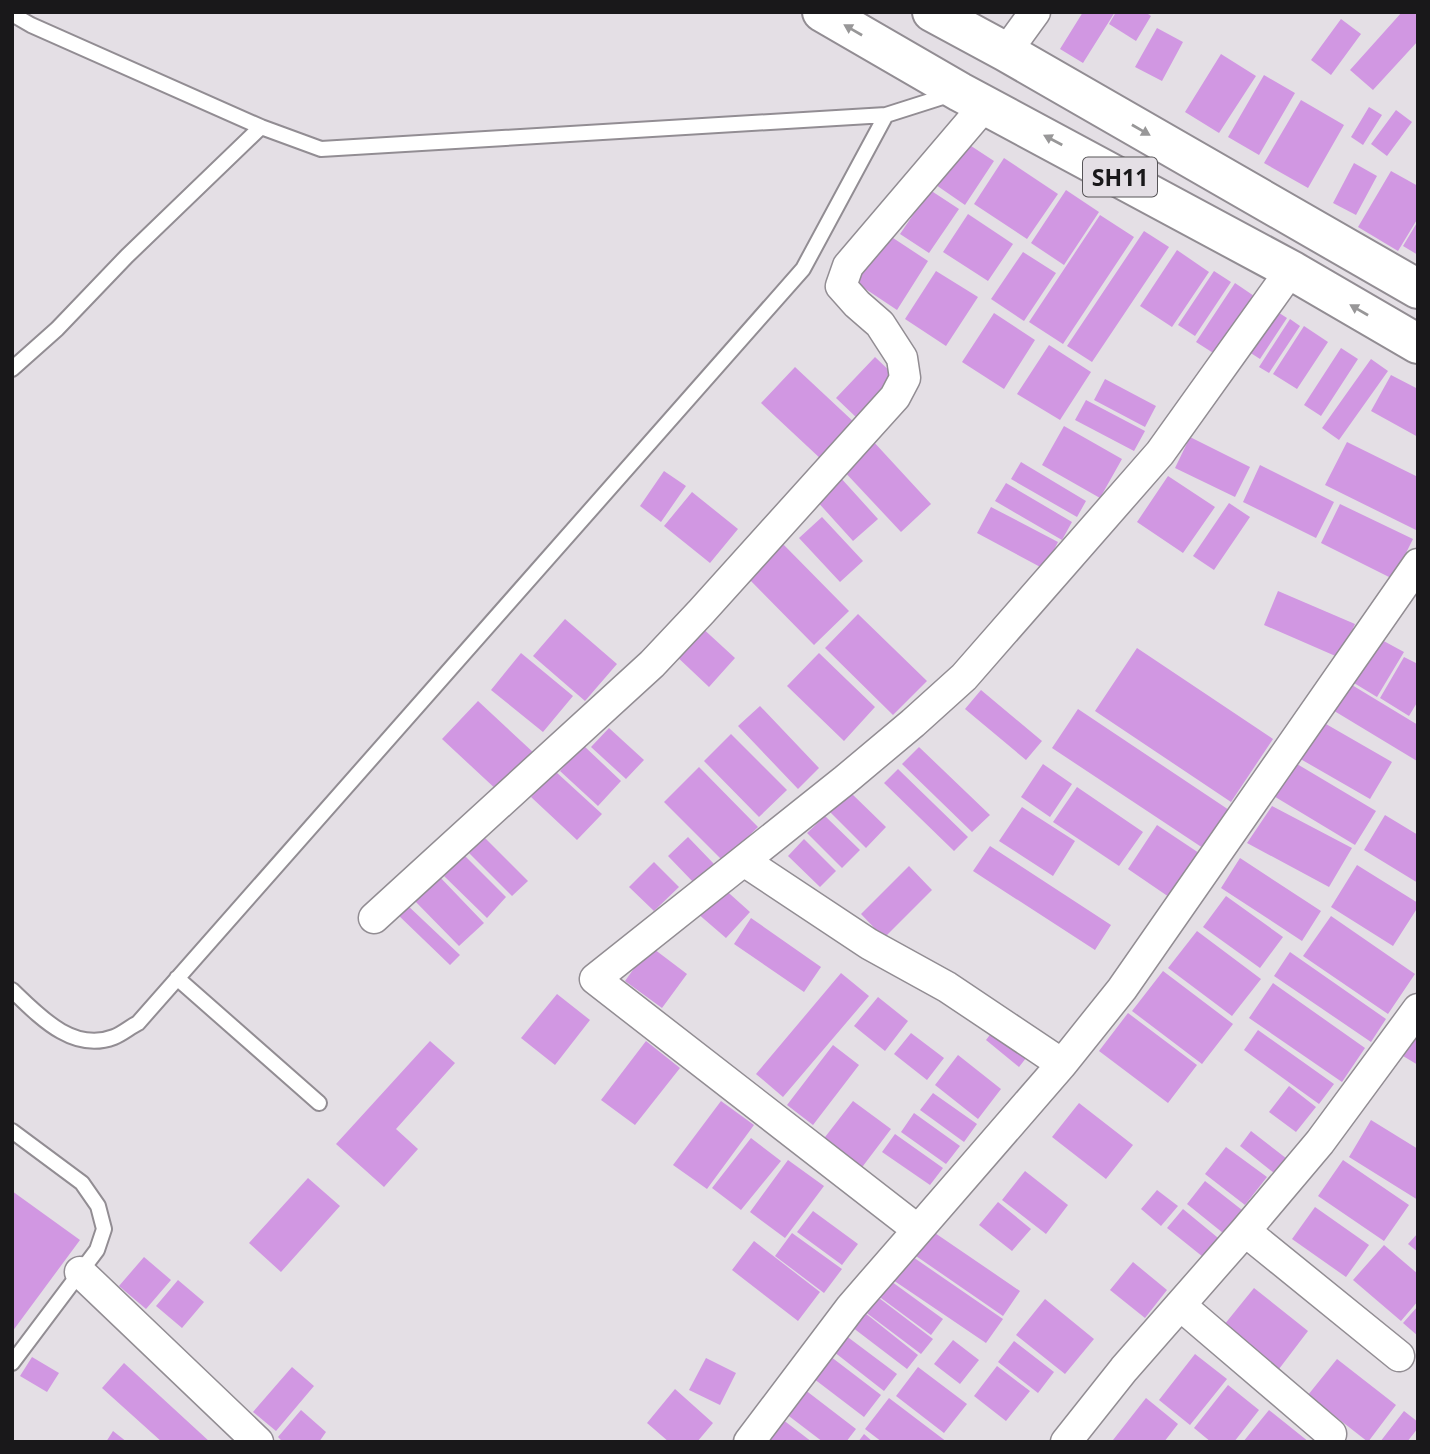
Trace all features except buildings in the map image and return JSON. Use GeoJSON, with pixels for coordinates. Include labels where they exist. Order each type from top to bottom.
{"type":"FeatureCollection","features":[{"type":"Feature","properties":{"kind":"main road","name":"SH11"},"geometry":{"type":"LineString","coordinates":[[822,12],[973,98],[1291,270],[1418,344]]}},
{"type":"Feature","properties":{"kind":"main road","name":"SH11"},"geometry":{"type":"LineString","coordinates":[[932,12],[1418,289]]}},
{"type":"Feature","properties":{"kind":"street"},"geometry":{"type":"LineString","coordinates":[[1006,52],[1035,12]]}},
{"type":"Feature","properties":{"kind":"street"},"geometry":{"type":"LineString","coordinates":[[374,918],[652,664],[895,397],[905,378],[902,358],[880,324],[841,286],[848,266],[973,98]]}},
{"type":"Feature","properties":{"kind":"street"},"geometry":{"type":"LineString","coordinates":[[918,1230],[595,979],[894,739],[964,677],[1160,453],[1291,270]]}},
{"type":"Feature","properties":{"kind":"street"},"geometry":{"type":"LineString","coordinates":[[749,1442],[851,1307],[1062,1063],[1122,989],[1418,564]]}},
{"type":"Feature","properties":{"kind":"street"},"geometry":{"type":"LineString","coordinates":[[744,861],[869,944],[947,987],[1062,1063]]}},
{"type":"Feature","properties":{"kind":"street"},"geometry":{"type":"LineString","coordinates":[[1080,1437],[1124,1369],[1320,1142],[1418,1009]]}},
{"type":"Feature","properties":{"kind":"street"},"geometry":{"type":"LineString","coordinates":[[1245,1231],[1399,1356]]}},
{"type":"Feature","properties":{"kind":"street"},"geometry":{"type":"LineString","coordinates":[[80,1272],[258,1442]]}},
{"type":"Feature","properties":{"kind":"street"},"geometry":{"type":"LineString","coordinates":[[1180,1306],[1331,1433]]}},
{"type":"Feature","properties":{"kind":"lane"},"geometry":{"type":"LineString","coordinates":[[12,14],[31,25],[261,127],[321,149],[886,115],[973,98]]}},
{"type":"Feature","properties":{"kind":"lane"},"geometry":{"type":"LineString","coordinates":[[12,990],[46,1023],[85,1042],[113,1037],[138,1023],[803,269],[886,115]]}},
{"type":"Feature","properties":{"kind":"lane"},"geometry":{"type":"LineString","coordinates":[[12,369],[57,330],[127,256],[261,127]]}},
{"type":"Feature","properties":{"kind":"lane"},"geometry":{"type":"LineString","coordinates":[[177,978],[318,1102]]}},
{"type":"Feature","properties":{"kind":"lane"},"geometry":{"type":"LineString","coordinates":[[12,1131],[82,1183],[98,1206],[104,1229],[97,1250],[12,1363]]}}]}
